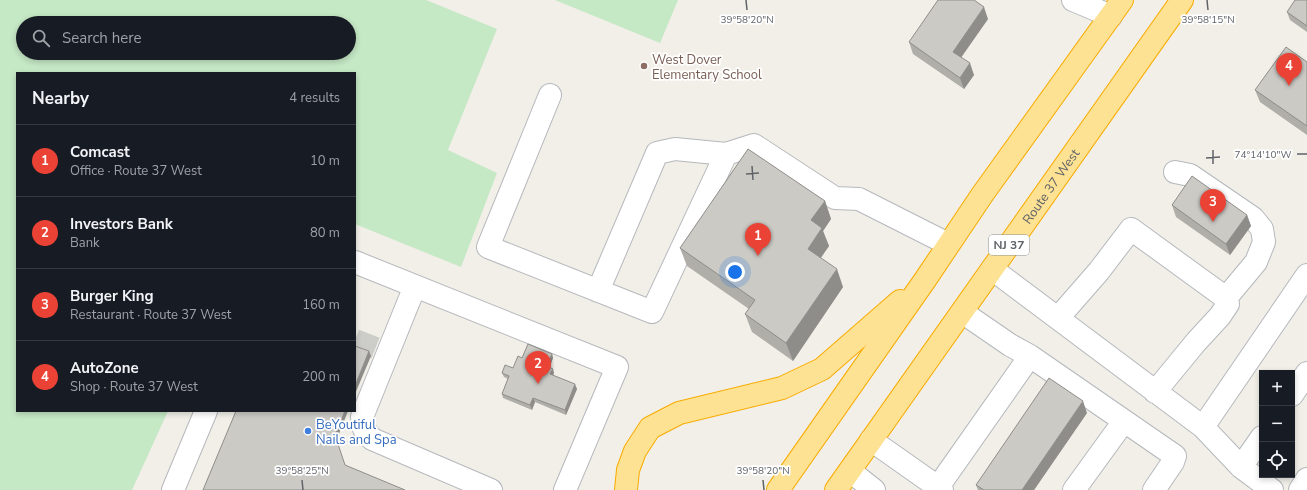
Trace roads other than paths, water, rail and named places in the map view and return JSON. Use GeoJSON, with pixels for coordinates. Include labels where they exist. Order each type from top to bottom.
{"type":"FeatureCollection","features":[{"type":"Feature","properties":{"kind":"highway","name":"Route 37 West"},"geometry":{"type":"LineString","coordinates":[[836,490],[1182,0]]}},
{"type":"Feature","properties":{"kind":"highway"},"geometry":{"type":"LineString","coordinates":[[778,490],[925,280],[982,195],[1116,8]]}},
{"type":"Feature","properties":{"kind":"highway"},"geometry":{"type":"LineString","coordinates":[[626,490],[628,470],[635,451],[650,428],[679,413],[782,388],[822,368],[925,280]]}},
{"type":"Feature","properties":{"kind":"street"},"geometry":{"type":"LineString","coordinates":[[1073,0],[1116,8]]}},
{"type":"Feature","properties":{"kind":"street"},"geometry":{"type":"LineString","coordinates":[[550,95],[488,247],[652,312],[726,154]]}},
{"type":"Feature","properties":{"kind":"street"},"geometry":{"type":"LineString","coordinates":[[598,291],[657,154],[675,148],[726,154],[754,145],[835,198],[859,199],[948,244]]}},
{"type":"Feature","properties":{"kind":"street"},"geometry":{"type":"LineString","coordinates":[[1175,172],[1190,175],[1254,218],[1262,229],[1264,242],[1256,262],[1226,298]]}},
{"type":"Feature","properties":{"kind":"street"},"geometry":{"type":"LineString","coordinates":[[1058,318],[1099,271],[1131,229],[1226,298],[1228,304],[1220,316],[1196,342],[1155,392]]}},
{"type":"Feature","properties":{"kind":"street"},"geometry":{"type":"LineString","coordinates":[[356,262],[617,367],[565,490]]}},
{"type":"Feature","properties":{"kind":"street"},"geometry":{"type":"LineString","coordinates":[[992,269],[1203,427],[1241,467],[1272,490]]}},
{"type":"Feature","properties":{"kind":"street"},"geometry":{"type":"LineString","coordinates":[[1203,427],[1307,275]]}},
{"type":"Feature","properties":{"kind":"street"},"geometry":{"type":"LineString","coordinates":[[416,286],[362,416],[364,429],[372,439],[491,490]]}},
{"type":"Feature","properties":{"kind":"street"},"geometry":{"type":"LineString","coordinates":[[962,312],[1010,345],[1030,356],[1174,456],[1173,462],[1154,490]]}},
{"type":"Feature","properties":{"kind":"street"},"geometry":{"type":"LineString","coordinates":[[496,333],[612,380]]}},
{"type":"Feature","properties":{"kind":"street"},"geometry":{"type":"LineString","coordinates":[[871,440],[940,489],[1030,356]]}},
{"type":"Feature","properties":{"kind":"street"},"geometry":{"type":"LineString","coordinates":[[1295,391],[1307,373]]}},
{"type":"Feature","properties":{"kind":"street"},"geometry":{"type":"LineString","coordinates":[[174,490],[206,412]]}},
{"type":"Feature","properties":{"kind":"street"},"geometry":{"type":"LineString","coordinates":[[1074,490],[1124,420]]}},
{"type":"Feature","properties":{"kind":"street"},"geometry":{"type":"LineString","coordinates":[[1241,467],[1259,441]]}},
{"type":"Feature","properties":{"kind":"street"},"geometry":{"type":"LineString","coordinates":[[850,471],[874,490]]}},
{"type":"Feature","properties":{"kind":"street"},"geometry":{"type":"LineString","coordinates":[[1300,490],[1307,478]]}},
{"type":"Feature","properties":{"kind":"tunnel"},"geometry":{"type":"LineString","coordinates":[[356,340],[388,353]]}},
{"type":"Feature","properties":{"kind":"place","name":"West Dover Elementary School"},"geometry":{"type":"Point","coordinates":[644,66]}},
{"type":"Feature","properties":{"kind":"place","name":"AutoZone"},"geometry":{"type":"Point","coordinates":[1289,86]}},
{"type":"Feature","properties":{"kind":"place","name":"Burger King"},"geometry":{"type":"Point","coordinates":[1213,222]}},
{"type":"Feature","properties":{"kind":"place","name":"Comcast"},"geometry":{"type":"Point","coordinates":[758,256]}},
{"type":"Feature","properties":{"kind":"place","name":"Investors Bank"},"geometry":{"type":"Point","coordinates":[538,384]}},
{"type":"Feature","properties":{"kind":"place","name":"BeYoutiful Nails and Spa"},"geometry":{"type":"Point","coordinates":[308,431]}}]}
